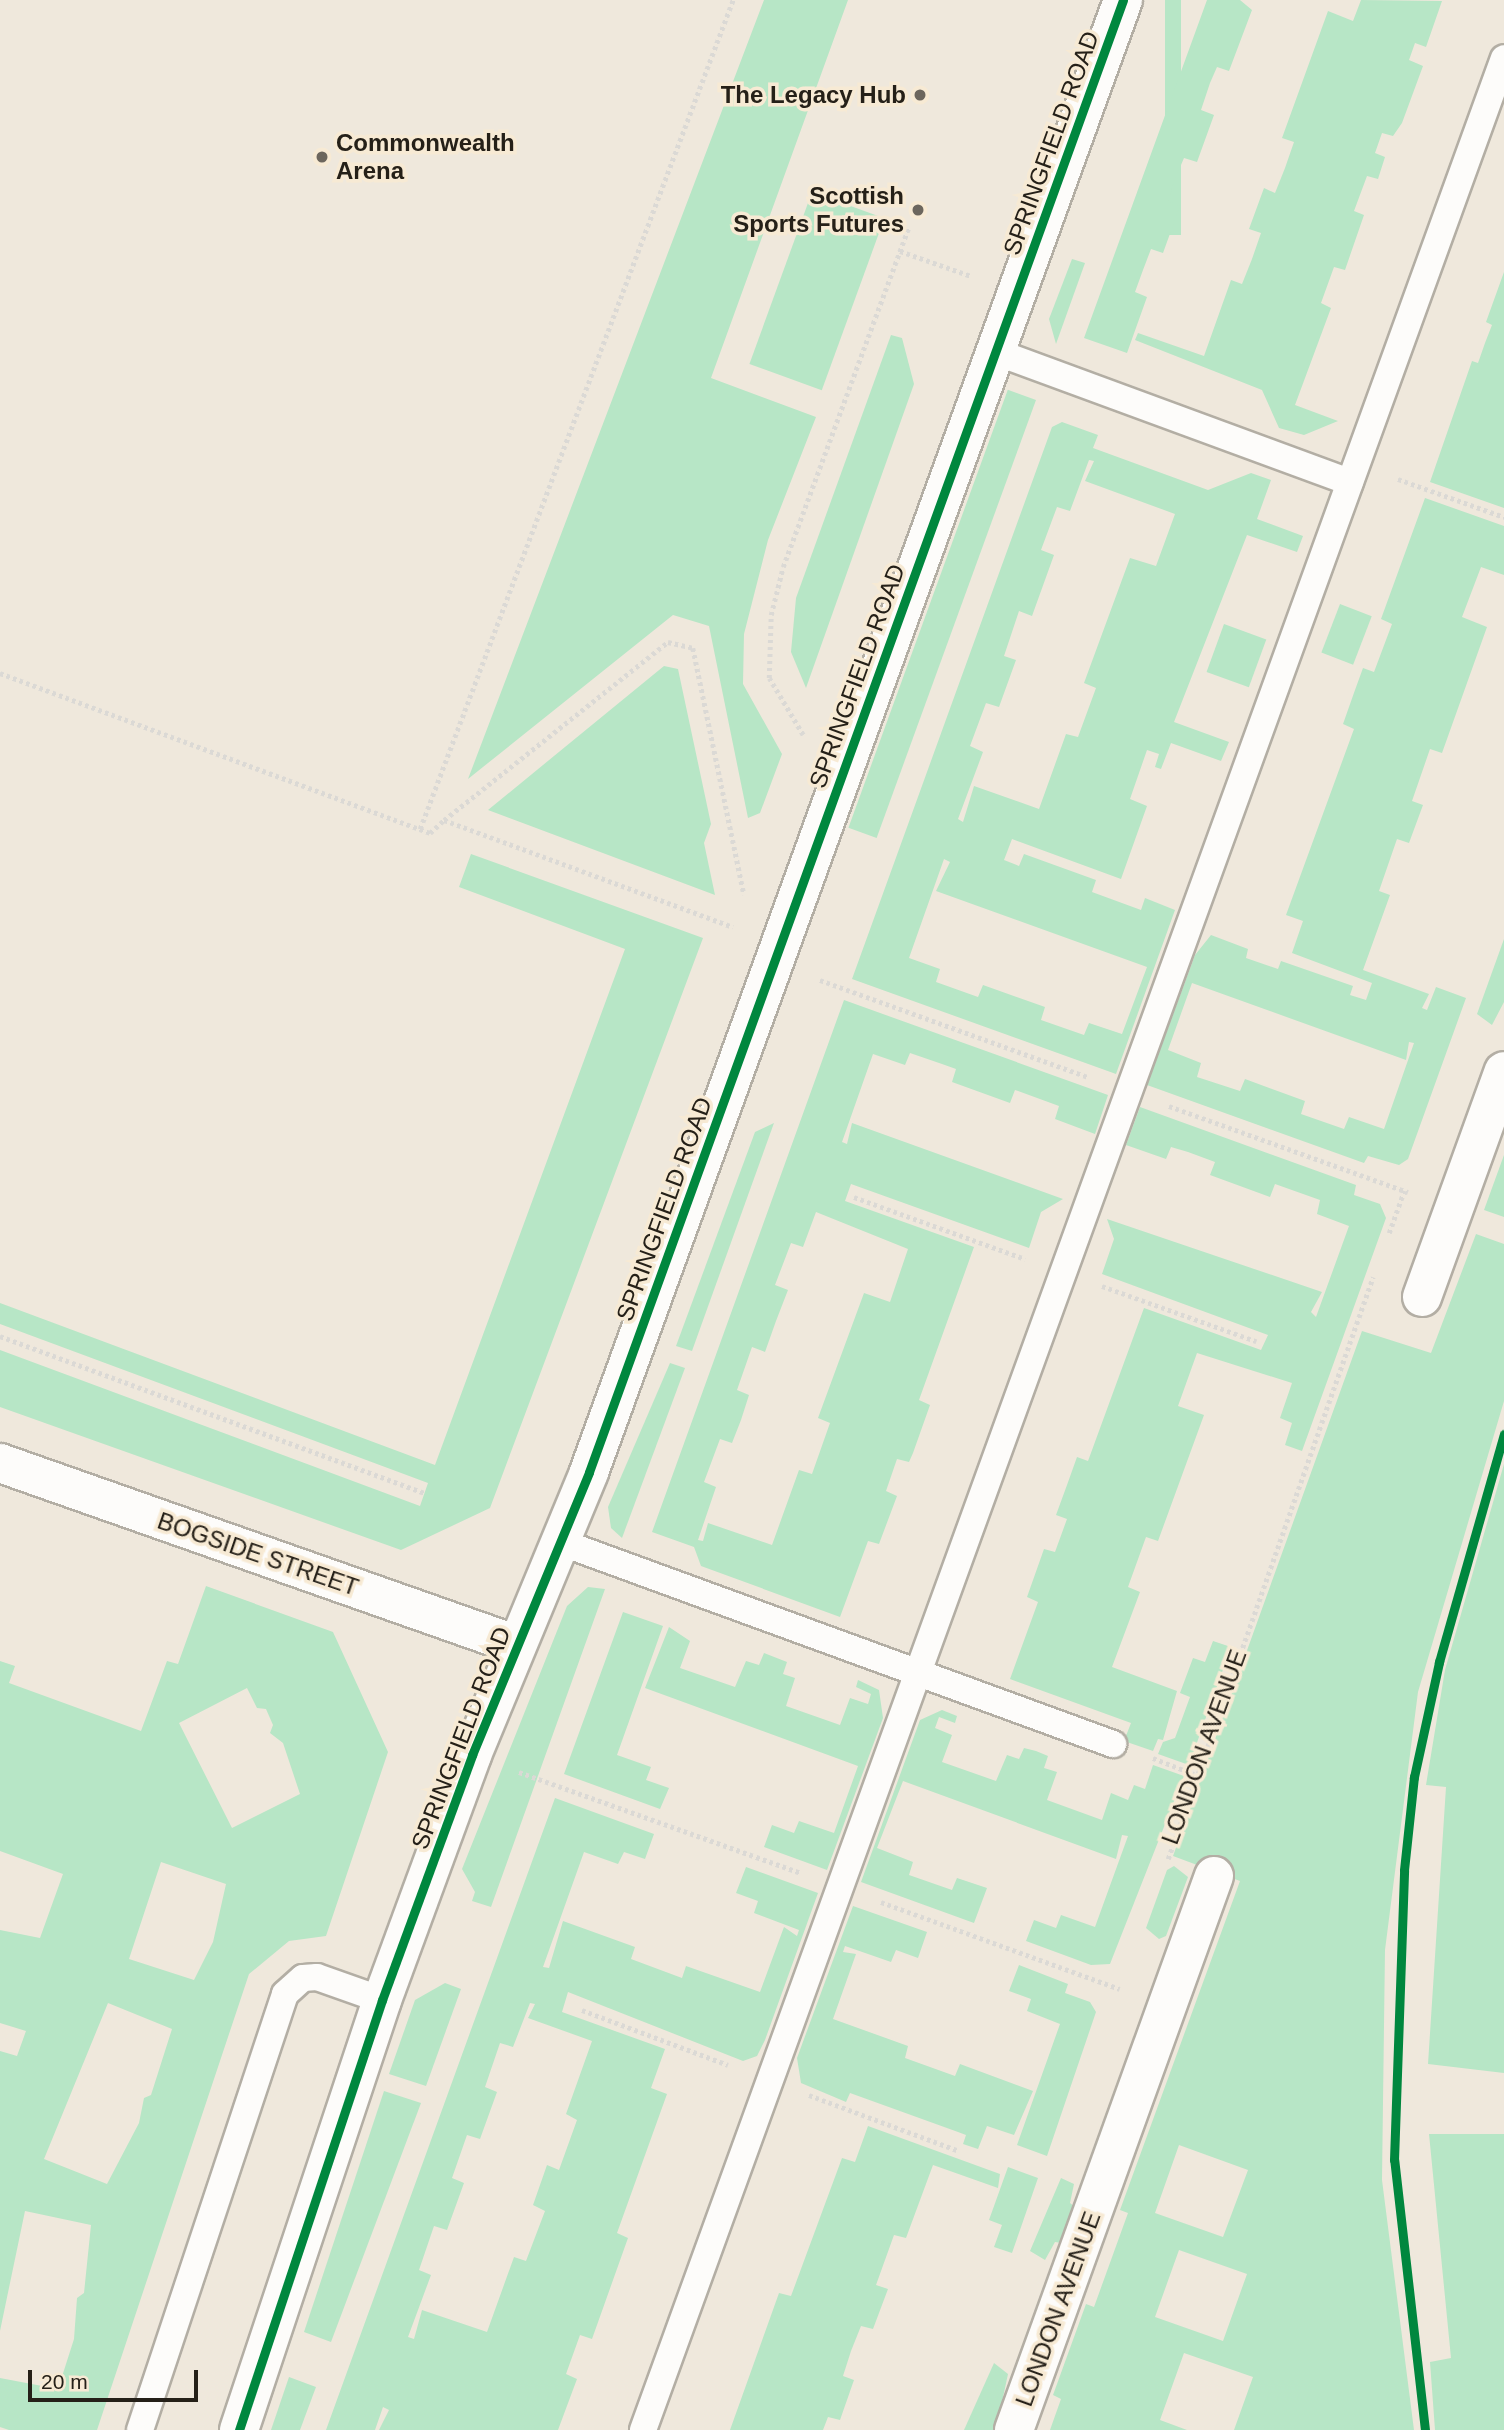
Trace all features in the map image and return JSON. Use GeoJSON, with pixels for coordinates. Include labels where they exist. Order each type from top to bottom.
{"type":"FeatureCollection","features":[{"type":"Feature","properties":{"kind":"street","name":"SPRINGFIELD ROAD"},"geometry":{"type":"LineString","coordinates":[[239,2430],[382,2000],[517,1645],[560,1542],[766,939],[836,790],[1123,0]]}},
{"type":"Feature","properties":{"kind":"street"},"geometry":{"type":"LineString","coordinates":[[1422,1297],[1504,1070]]}},
{"type":"Feature","properties":{"kind":"street","name":"BOGSIDE STREET"},"geometry":{"type":"LineString","coordinates":[[0,1463],[517,1645]]}},
{"type":"Feature","properties":{"kind":"street","name":"LONDON AVENUE"},"geometry":{"type":"LineString","coordinates":[[1014,2430],[1214,1876]]}},
{"type":"Feature","properties":{"kind":"lane"},"geometry":{"type":"LineString","coordinates":[[643,2430],[1504,58]]}},
{"type":"Feature","properties":{"kind":"lane"},"geometry":{"type":"LineString","coordinates":[[996,352],[1354,473]]}},
{"type":"Feature","properties":{"kind":"lane"},"geometry":{"type":"LineString","coordinates":[[560,1542],[1113,1744]]}},
{"type":"Feature","properties":{"kind":"lane"},"geometry":{"type":"LineString","coordinates":[[140,2430],[285,1994],[303,1978],[317,1977],[382,2000]]}},
{"type":"Feature","properties":{"kind":"path"},"geometry":{"type":"LineString","coordinates":[[420,829],[733,0]]}},
{"type":"Feature","properties":{"kind":"path"},"geometry":{"type":"LineString","coordinates":[[836,790],[769,678],[767,636],[783,567],[909,228]]}},
{"type":"Feature","properties":{"kind":"path"},"geometry":{"type":"LineString","coordinates":[[900,251],[951,269]]}},
{"type":"Feature","properties":{"kind":"path"},"geometry":{"type":"LineString","coordinates":[[1354,473],[1504,517]]}},
{"type":"Feature","properties":{"kind":"path"},"geometry":{"type":"LineString","coordinates":[[0,673],[430,833],[668,642],[693,648],[766,939]]}},
{"type":"Feature","properties":{"kind":"path"},"geometry":{"type":"LineString","coordinates":[[444,820],[766,939]]}},
{"type":"Feature","properties":{"kind":"path"},"geometry":{"type":"LineString","coordinates":[[1385,1242],[1404,1191]]}},
{"type":"Feature","properties":{"kind":"path"},"geometry":{"type":"LineString","coordinates":[[0,1336],[425,1493]]}},
{"type":"Feature","properties":{"kind":"green space"},"geometry":{"type":"Polygon","coordinates":[[[764,0],[848,0],[711,378],[816,417],[768,540],[744,634],[743,684],[782,754],[760,813],[748,818],[709,626],[673,615],[468,779],[764,0]]]}},
{"type":"Feature","properties":{"kind":"green space"},"geometry":{"type":"Polygon","coordinates":[[[1165,0],[1181,0],[1181,235],[1165,235],[1165,0]]]}},
{"type":"Feature","properties":{"kind":"green space"},"geometry":{"type":"Polygon","coordinates":[[[1207,0],[1240,0],[1252,10],[1229,71],[1217,67],[1210,83],[1201,110],[1214,115],[1197,162],[1184,158],[1175,179],[1168,201],[1180,206],[1163,253],[1151,249],[1135,292],[1147,297],[1127,353],[1084,338],[1207,0]]]}},
{"type":"Feature","properties":{"kind":"green space"},"geometry":{"type":"Polygon","coordinates":[[[1361,0],[1442,1],[1426,47],[1415,43],[1409,60],[1423,66],[1402,123],[1393,136],[1382,133],[1375,153],[1385,157],[1378,179],[1367,176],[1354,211],[1364,215],[1345,270],[1334,267],[1321,303],[1331,308],[1295,405],[1338,421],[1304,435],[1279,428],[1262,390],[1135,340],[1138,333],[1204,356],[1231,280],[1242,284],[1252,259],[1261,233],[1249,229],[1264,188],[1275,193],[1285,168],[1294,142],[1282,138],[1328,11],[1353,21],[1361,0]]]}},
{"type":"Feature","properties":{"kind":"green space"},"geometry":{"type":"Polygon","coordinates":[[[812,192],[884,218],[822,390],[749,364],[812,192]]]}},
{"type":"Feature","properties":{"kind":"green space"},"geometry":{"type":"Polygon","coordinates":[[[1072,259],[1085,263],[1056,344],[1049,319],[1072,259]]]}},
{"type":"Feature","properties":{"kind":"green space"},"geometry":{"type":"Polygon","coordinates":[[[1504,272],[1504,508],[1430,482],[1472,361],[1478,363],[1492,325],[1486,322],[1504,272]]]}},
{"type":"Feature","properties":{"kind":"green space"},"geometry":{"type":"Polygon","coordinates":[[[891,335],[902,338],[914,384],[806,688],[791,652],[796,598],[891,335]]]}},
{"type":"Feature","properties":{"kind":"green space"},"geometry":{"type":"Polygon","coordinates":[[[1008,390],[1036,400],[877,838],[848,828],[1008,390]]]}},
{"type":"Feature","properties":{"kind":"green space"},"geometry":{"type":"Polygon","coordinates":[[[1062,422],[1098,435],[1093,448],[1208,490],[1251,473],[1271,480],[1257,519],[1303,536],[1297,552],[1247,535],[1174,722],[1229,742],[1221,761],[1171,743],[1161,769],[1155,767],[1159,754],[1147,750],[1130,799],[1147,806],[1121,879],[1012,839],[1004,860],[1019,866],[1024,854],[1096,880],[1092,892],[1141,910],[1145,898],[1175,910],[1116,1074],[852,979],[1052,427],[1062,422]],[[1089,460],[1070,511],[1057,507],[1041,550],[1054,555],[1032,616],[1019,611],[1004,656],[1016,660],[999,707],[986,703],[970,746],[983,752],[958,819],[963,822],[974,786],[1039,809],[1066,734],[1078,737],[1096,688],[1084,683],[1130,558],[1156,566],[1175,514],[1085,481],[1094,461],[1089,460]],[[944,859],[909,958],[940,969],[936,982],[978,997],[983,985],[1045,1007],[1041,1020],[1084,1035],[1089,1023],[1122,1034],[1147,967],[936,891],[950,862],[944,859]]]}},
{"type":"Feature","properties":{"kind":"green space"},"geometry":{"type":"Polygon","coordinates":[[[1425,498],[1504,526],[1504,575],[1481,567],[1462,617],[1487,627],[1442,753],[1430,749],[1412,801],[1423,805],[1409,843],[1397,839],[1379,891],[1390,895],[1363,970],[1429,994],[1422,1008],[1427,1010],[1436,987],[1466,998],[1408,1159],[1399,1165],[1368,1156],[1364,1163],[1147,1085],[1195,955],[1211,935],[1248,949],[1246,958],[1278,969],[1281,961],[1353,986],[1350,995],[1366,1000],[1372,983],[1292,953],[1303,921],[1286,915],[1354,729],[1343,724],[1363,668],[1374,672],[1392,624],[1381,619],[1425,498]],[[1192,983],[1168,1050],[1201,1063],[1197,1077],[1240,1091],[1245,1079],[1305,1101],[1301,1114],[1344,1129],[1349,1117],[1384,1129],[1414,1043],[1409,1042],[1406,1060],[1192,983]]]}},
{"type":"Feature","properties":{"kind":"green space"},"geometry":{"type":"Polygon","coordinates":[[[1340,604],[1372,616],[1353,665],[1321,653],[1340,604]]]}},
{"type":"Feature","properties":{"kind":"green space"},"geometry":{"type":"Polygon","coordinates":[[[1224,624],[1266,639],[1249,687],[1207,672],[1224,624]]]}},
{"type":"Feature","properties":{"kind":"green space"},"geometry":{"type":"Polygon","coordinates":[[[664,666],[678,669],[711,824],[704,843],[715,895],[488,810],[664,666]]]}},
{"type":"Feature","properties":{"kind":"green space"},"geometry":{"type":"Polygon","coordinates":[[[471,854],[703,938],[490,1508],[401,1550],[0,1407],[0,1350],[420,1506],[428,1483],[0,1324],[0,1303],[435,1465],[625,949],[459,887],[471,854]]]}},
{"type":"Feature","properties":{"kind":"green space"},"geometry":{"type":"Polygon","coordinates":[[[1504,939],[1504,1002],[1492,1025],[1477,1014],[1504,939]]]}},
{"type":"Feature","properties":{"kind":"green space"},"geometry":{"type":"Polygon","coordinates":[[[844,1000],[1108,1095],[1095,1134],[1055,1119],[1059,1106],[1015,1090],[1010,1103],[952,1082],[956,1069],[910,1053],[905,1065],[873,1054],[842,1142],[847,1144],[852,1123],[1063,1199],[1041,1212],[1029,1248],[851,1184],[845,1201],[974,1247],[919,1400],[930,1405],[913,1453],[909,1462],[897,1459],[886,1491],[897,1496],[879,1544],[868,1541],[840,1617],[701,1566],[694,1547],[652,1532],[844,1000]],[[816,1212],[803,1247],[791,1243],[775,1285],[788,1290],[765,1352],[752,1347],[737,1390],[749,1395],[741,1420],[732,1443],[720,1439],[704,1482],[716,1487],[698,1540],[703,1541],[708,1523],[772,1545],[799,1470],[812,1474],[830,1423],[818,1418],[864,1293],[890,1302],[908,1249],[816,1212]]]}},
{"type":"Feature","properties":{"kind":"green space"},"geometry":{"type":"Polygon","coordinates":[[[1140,1107],[1356,1185],[1354,1195],[1380,1204],[1386,1218],[1302,1451],[1285,1445],[1292,1423],[1280,1418],[1292,1383],[1197,1353],[1178,1406],[1204,1415],[1158,1541],[1146,1537],[1128,1587],[1140,1592],[1112,1667],[1177,1691],[1163,1740],[1158,1739],[1153,1751],[1124,1741],[1131,1723],[1010,1679],[1038,1602],[1027,1597],[1044,1549],[1055,1552],[1067,1519],[1056,1515],[1077,1457],[1088,1461],[1144,1308],[1261,1350],[1268,1335],[1102,1274],[1114,1239],[1107,1219],[1322,1292],[1311,1312],[1316,1317],[1349,1226],[1317,1214],[1320,1200],[1275,1184],[1270,1197],[1210,1175],[1215,1162],[1188,1152],[1171,1147],[1166,1159],[1126,1145],[1140,1107]]]}},
{"type":"Feature","properties":{"kind":"green space"},"geometry":{"type":"Polygon","coordinates":[[[774,1123],[692,1351],[676,1346],[755,1132],[774,1123]]]}},
{"type":"Feature","properties":{"kind":"green space"},"geometry":{"type":"Polygon","coordinates":[[[1504,1155],[1504,1217],[1484,1210],[1504,1155]]]}},
{"type":"Feature","properties":{"kind":"green space"},"geometry":{"type":"Polygon","coordinates":[[[1476,1234],[1504,1244],[1504,1401],[1418,1692],[1385,1950],[1382,2180],[1414,2430],[1234,2430],[1253,2377],[1184,2353],[1160,2420],[1187,2430],[1050,2430],[1061,2399],[1053,2395],[1086,2304],[1094,2307],[1128,2213],[1120,2210],[1240,1881],[1173,1856],[1362,1331],[1431,1353],[1476,1234]],[[1179,2145],[1155,2213],[1223,2237],[1248,2170],[1179,2145]],[[1179,2250],[1155,2317],[1223,2341],[1247,2274],[1179,2250]]]}},
{"type":"Feature","properties":{"kind":"green space"},"geometry":{"type":"Polygon","coordinates":[[[670,1363],[685,1368],[622,1538],[611,1528],[608,1507],[670,1363]]]}},
{"type":"Feature","properties":{"kind":"green space"},"geometry":{"type":"Polygon","coordinates":[[[1504,1464],[1504,2073],[1428,2064],[1446,1787],[1426,1785],[1445,1670],[1504,1464]]]}},
{"type":"Feature","properties":{"kind":"green space"},"geometry":{"type":"Polygon","coordinates":[[[206,1586],[333,1632],[388,1752],[326,1936],[289,1941],[249,1974],[97,2430],[9,2430],[0,2427],[0,2378],[58,2389],[74,2339],[77,2298],[84,2293],[91,2225],[25,2211],[0,2331],[0,2051],[17,2056],[26,2031],[0,2023],[0,1930],[40,1938],[63,1874],[0,1851],[0,1661],[15,1666],[9,1683],[141,1731],[167,1661],[178,1664],[206,1586]],[[247,1688],[179,1723],[232,1828],[300,1794],[283,1743],[270,1733],[273,1725],[266,1709],[257,1708],[247,1688]],[[161,1862],[129,1959],[194,1980],[213,1942],[226,1884],[161,1862]],[[108,2003],[44,2159],[107,2184],[139,2123],[144,2098],[151,2095],[172,2029],[108,2003]]]}},
{"type":"Feature","properties":{"kind":"green space"},"geometry":{"type":"Polygon","coordinates":[[[588,1587],[605,1589],[491,1907],[472,1901],[475,1892],[462,1869],[567,1606],[588,1587]]]}},
{"type":"Feature","properties":{"kind":"green space"},"geometry":{"type":"Polygon","coordinates":[[[623,1612],[663,1626],[617,1755],[651,1767],[646,1780],[669,1788],[660,1809],[564,1774],[623,1612]]]}},
{"type":"Feature","properties":{"kind":"green space"},"geometry":{"type":"Polygon","coordinates":[[[669,1627],[690,1641],[680,1668],[735,1687],[746,1661],[759,1665],[764,1653],[787,1662],[783,1674],[795,1678],[786,1706],[840,1725],[850,1698],[868,1704],[871,1694],[856,1687],[858,1680],[879,1690],[883,1718],[827,1870],[764,1847],[772,1825],[794,1833],[799,1821],[834,1833],[858,1766],[645,1688],[669,1627]]]}},
{"type":"Feature","properties":{"kind":"green space"},"geometry":{"type":"Polygon","coordinates":[[[1213,1641],[1231,1647],[1189,1765],[1158,1754],[1163,1742],[1175,1738],[1190,1697],[1180,1693],[1193,1658],[1205,1662],[1213,1641]]]}},
{"type":"Feature","properties":{"kind":"green space"},"geometry":{"type":"Polygon","coordinates":[[[942,1710],[957,1716],[955,1723],[939,1717],[935,1728],[952,1735],[942,1762],[996,1781],[1007,1755],[1019,1759],[1024,1748],[1036,1751],[1048,1756],[1044,1768],[1057,1772],[1047,1800],[1102,1820],[1111,1793],[1128,1800],[1134,1785],[1145,1789],[1153,1765],[1184,1776],[1110,1964],[1091,1965],[1026,1941],[1034,1920],[1056,1928],[1061,1915],[1095,1927],[1128,1836],[1122,1835],[1116,1859],[903,1781],[877,1848],[913,1862],[909,1875],[952,1890],[957,1878],[987,1888],[974,1923],[861,1882],[920,1720],[942,1710]]]}},
{"type":"Feature","properties":{"kind":"green space"},"geometry":{"type":"Polygon","coordinates":[[[555,1798],[654,1834],[645,1859],[624,1852],[618,1864],[584,1852],[543,1967],[549,1968],[563,1921],[635,1947],[631,1959],[682,1978],[686,1966],[760,1992],[784,1927],[797,1936],[799,1930],[754,1913],[758,1901],[736,1893],[746,1867],[818,1893],[757,2056],[743,2061],[568,1992],[562,2012],[665,2049],[651,2088],[667,2094],[617,2233],[628,2238],[592,2339],[580,2335],[566,2374],[577,2379],[558,2430],[379,2430],[389,2410],[383,2407],[375,2430],[326,2430],[555,1798]],[[530,2003],[513,2047],[500,2043],[485,2087],[497,2092],[480,2139],[467,2135],[452,2178],[464,2183],[447,2230],[434,2226],[419,2270],[431,2275],[408,2337],[414,2339],[422,2310],[487,2332],[514,2257],[526,2261],[545,2211],[533,2205],[547,2165],[559,2170],[577,2120],[566,2114],[592,2041],[528,2018],[535,2004],[530,2003]]]}},
{"type":"Feature","properties":{"kind":"green space"},"geometry":{"type":"Polygon","coordinates":[[[1174,1866],[1188,1877],[1166,1936],[1159,1939],[1146,1928],[1167,1870],[1174,1866]]]}},
{"type":"Feature","properties":{"kind":"green space"},"geometry":{"type":"Polygon","coordinates":[[[853,1906],[927,1932],[918,1958],[896,1950],[891,1962],[845,1946],[843,1952],[856,1954],[833,2019],[908,2046],[905,2058],[955,2076],[960,2064],[1033,2091],[1014,2135],[987,2126],[978,2149],[963,2144],[966,2135],[958,2132],[850,2093],[846,2102],[801,2083],[797,2058],[853,1906]]]}},
{"type":"Feature","properties":{"kind":"green space"},"geometry":{"type":"Polygon","coordinates":[[[1019,1965],[1068,1984],[1065,1993],[1090,2002],[1096,2012],[1047,2156],[1017,2145],[1060,2024],[1027,2011],[1031,1999],[1009,1991],[1019,1965]]]}},
{"type":"Feature","properties":{"kind":"green space"},"geometry":{"type":"Polygon","coordinates":[[[445,1983],[461,1989],[426,2086],[389,2074],[415,2000],[445,1983]]]}},
{"type":"Feature","properties":{"kind":"green space"},"geometry":{"type":"Polygon","coordinates":[[[384,2091],[421,2103],[331,2342],[304,2332],[384,2091]]]}},
{"type":"Feature","properties":{"kind":"green space"},"geometry":{"type":"Polygon","coordinates":[[[868,2126],[1000,2174],[998,2188],[933,2165],[906,2238],[894,2235],[876,2285],[888,2289],[873,2329],[861,2326],[851,2351],[843,2376],[854,2380],[840,2420],[828,2417],[823,2430],[730,2430],[779,2293],[791,2296],[842,2158],[855,2162],[868,2126]]]}},
{"type":"Feature","properties":{"kind":"green space"},"geometry":{"type":"Polygon","coordinates":[[[1429,2134],[1504,2134],[1504,2430],[1435,2430],[1430,2362],[1451,2358],[1429,2134]]]}},
{"type":"Feature","properties":{"kind":"green space"},"geometry":{"type":"Polygon","coordinates":[[[1008,2167],[1038,2178],[1012,2253],[994,2247],[1002,2225],[989,2220],[1008,2167]]]}},
{"type":"Feature","properties":{"kind":"green space"},"geometry":{"type":"Polygon","coordinates":[[[1061,2178],[1074,2184],[1070,2203],[1075,2207],[1062,2243],[1055,2242],[1045,2260],[1030,2251],[1061,2178]]]}},
{"type":"Feature","properties":{"kind":"green space"},"geometry":{"type":"Polygon","coordinates":[[[994,2363],[1008,2374],[996,2430],[964,2430],[994,2363]]]}},
{"type":"Feature","properties":{"kind":"green space"},"geometry":{"type":"Polygon","coordinates":[[[289,2377],[316,2387],[300,2430],[271,2430],[289,2377]]]}},
{"type":"Feature","properties":{"kind":"cycle path"},"geometry":{"type":"LineString","coordinates":[[239,2430],[382,2000],[472,1755],[589,1472],[1123,0]]}},
{"type":"Feature","properties":{"kind":"cycle path"},"geometry":{"type":"LineString","coordinates":[[1425,2430],[1394,2160],[1404,1870],[1414,1777],[1439,1662],[1504,1434]]}},
{"type":"Feature","properties":{"kind":"place","name":"The Legacy Hub"},"geometry":{"type":"Point","coordinates":[920,95]}},
{"type":"Feature","properties":{"kind":"place","name":"Commonwealth Arena"},"geometry":{"type":"Point","coordinates":[322,157]}},
{"type":"Feature","properties":{"kind":"place","name":"Scottish Sports Futures"},"geometry":{"type":"Point","coordinates":[918,210]}}]}
